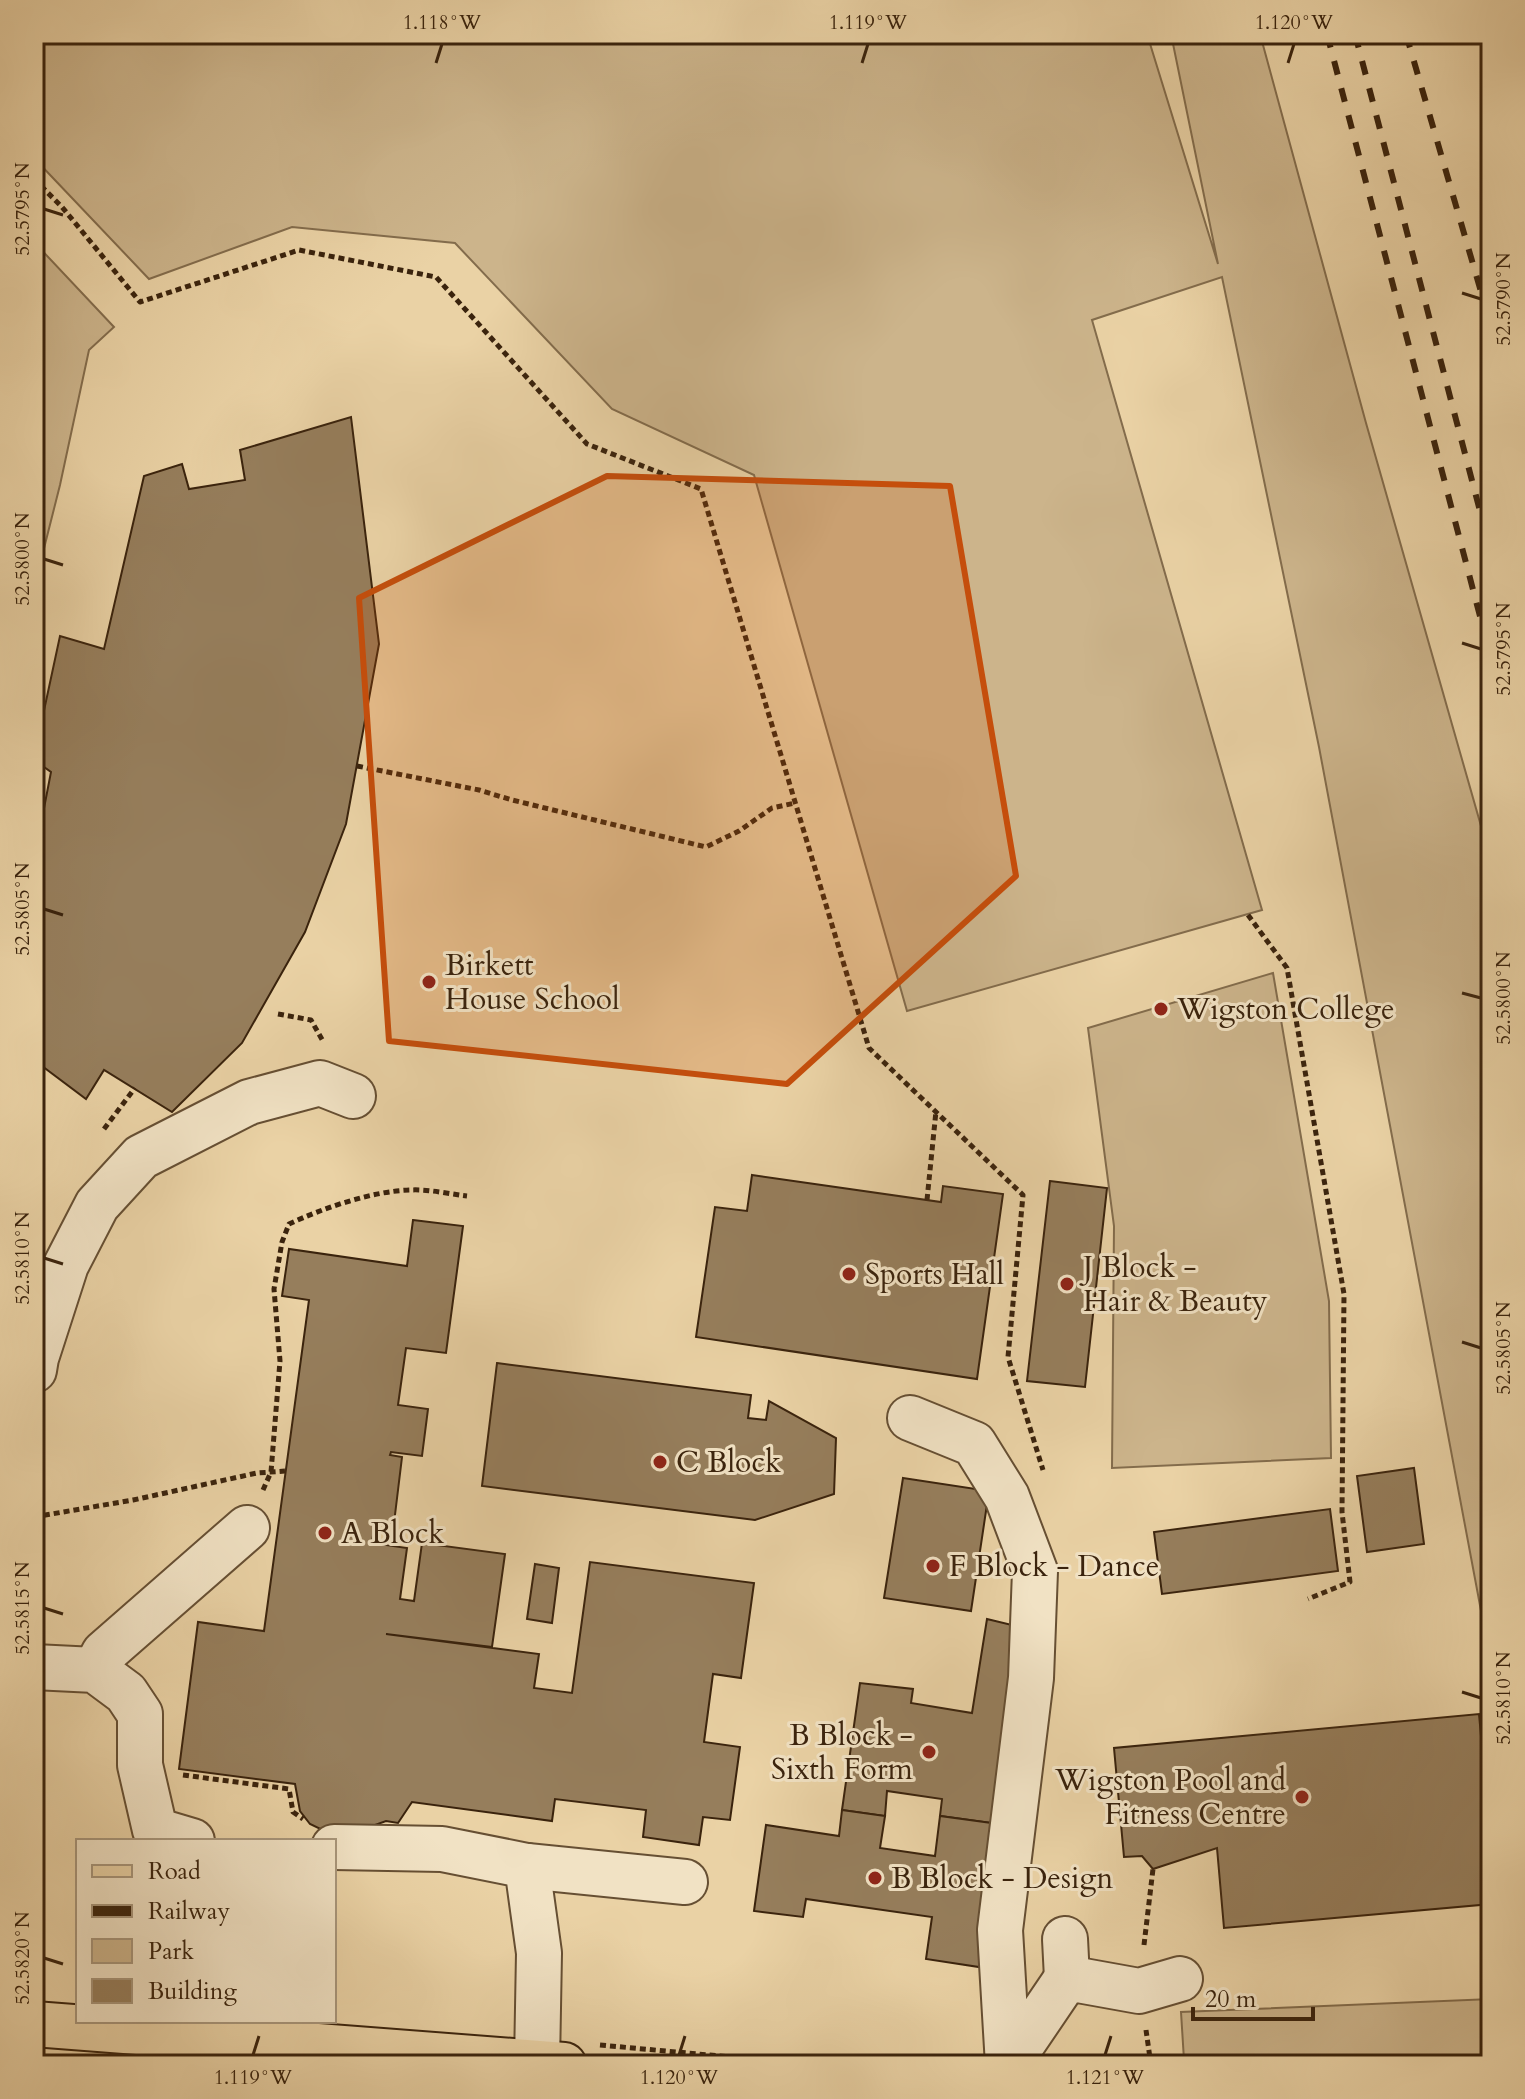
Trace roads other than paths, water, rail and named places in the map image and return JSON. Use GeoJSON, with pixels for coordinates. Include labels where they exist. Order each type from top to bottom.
{"type":"FeatureCollection","features":[{"type":"Feature","properties":{"kind":"main road"},"geometry":{"type":"LineString","coordinates":[[34,2024],[551,2064]]}},
{"type":"Feature","properties":{"kind":"lane"},"geometry":{"type":"LineString","coordinates":[[34,1370],[66,1265],[97,1205],[141,1157],[249,1102],[320,1083],[353,1096]]}},
{"type":"Feature","properties":{"kind":"lane"},"geometry":{"type":"LineString","coordinates":[[910,1418],[974,1444],[1007,1497],[1035,1571],[1031,1678],[1000,1930],[1008,2065]]}},
{"type":"Feature","properties":{"kind":"lane"},"geometry":{"type":"LineString","coordinates":[[95,1670],[104,1653],[247,1528]]}},
{"type":"Feature","properties":{"kind":"lane"},"geometry":{"type":"LineString","coordinates":[[34,1667],[95,1670],[126,1693],[140,1714],[140,1765],[155,1830],[185,1839]]}},
{"type":"Feature","properties":{"kind":"lane"},"geometry":{"type":"LineString","coordinates":[[322,1836],[442,1849],[527,1866],[685,1882]]}},
{"type":"Feature","properties":{"kind":"lane"},"geometry":{"type":"LineString","coordinates":[[527,1866],[551,2064]]}},
{"type":"Feature","properties":{"kind":"lane"},"geometry":{"type":"LineString","coordinates":[[1008,2065],[1066,1958],[1139,1991],[1180,1979]]}},
{"type":"Feature","properties":{"kind":"railway"},"geometry":{"type":"LineString","coordinates":[[1327,34],[1491,658]]}},
{"type":"Feature","properties":{"kind":"railway"},"geometry":{"type":"LineString","coordinates":[[1355,34],[1491,553]]}},
{"type":"Feature","properties":{"kind":"railway"},"geometry":{"type":"LineString","coordinates":[[1406,34],[1491,326]]}},
{"type":"Feature","properties":{"kind":"place","name":"Birkett House School"},"geometry":{"type":"Point","coordinates":[429,982]}},
{"type":"Feature","properties":{"kind":"place","name":"Wigston College"},"geometry":{"type":"Point","coordinates":[1161,1009]}},
{"type":"Feature","properties":{"kind":"place","name":"Sports Hall"},"geometry":{"type":"Point","coordinates":[849,1274]}},
{"type":"Feature","properties":{"kind":"place","name":"J Block - Hair & Beauty"},"geometry":{"type":"Point","coordinates":[1067,1284]}},
{"type":"Feature","properties":{"kind":"place","name":"C Block"},"geometry":{"type":"Point","coordinates":[660,1462]}},
{"type":"Feature","properties":{"kind":"place","name":"A Block"},"geometry":{"type":"Point","coordinates":[325,1533]}},
{"type":"Feature","properties":{"kind":"place","name":"F Block - Dance"},"geometry":{"type":"Point","coordinates":[933,1566]}},
{"type":"Feature","properties":{"kind":"place","name":"B Block - Sixth Form"},"geometry":{"type":"Point","coordinates":[929,1752]}},
{"type":"Feature","properties":{"kind":"place","name":"Wigston Pool and Fitness Centre"},"geometry":{"type":"Point","coordinates":[1302,1797]}},
{"type":"Feature","properties":{"kind":"place","name":"B Block - Design"},"geometry":{"type":"Point","coordinates":[875,1878]}}]}
